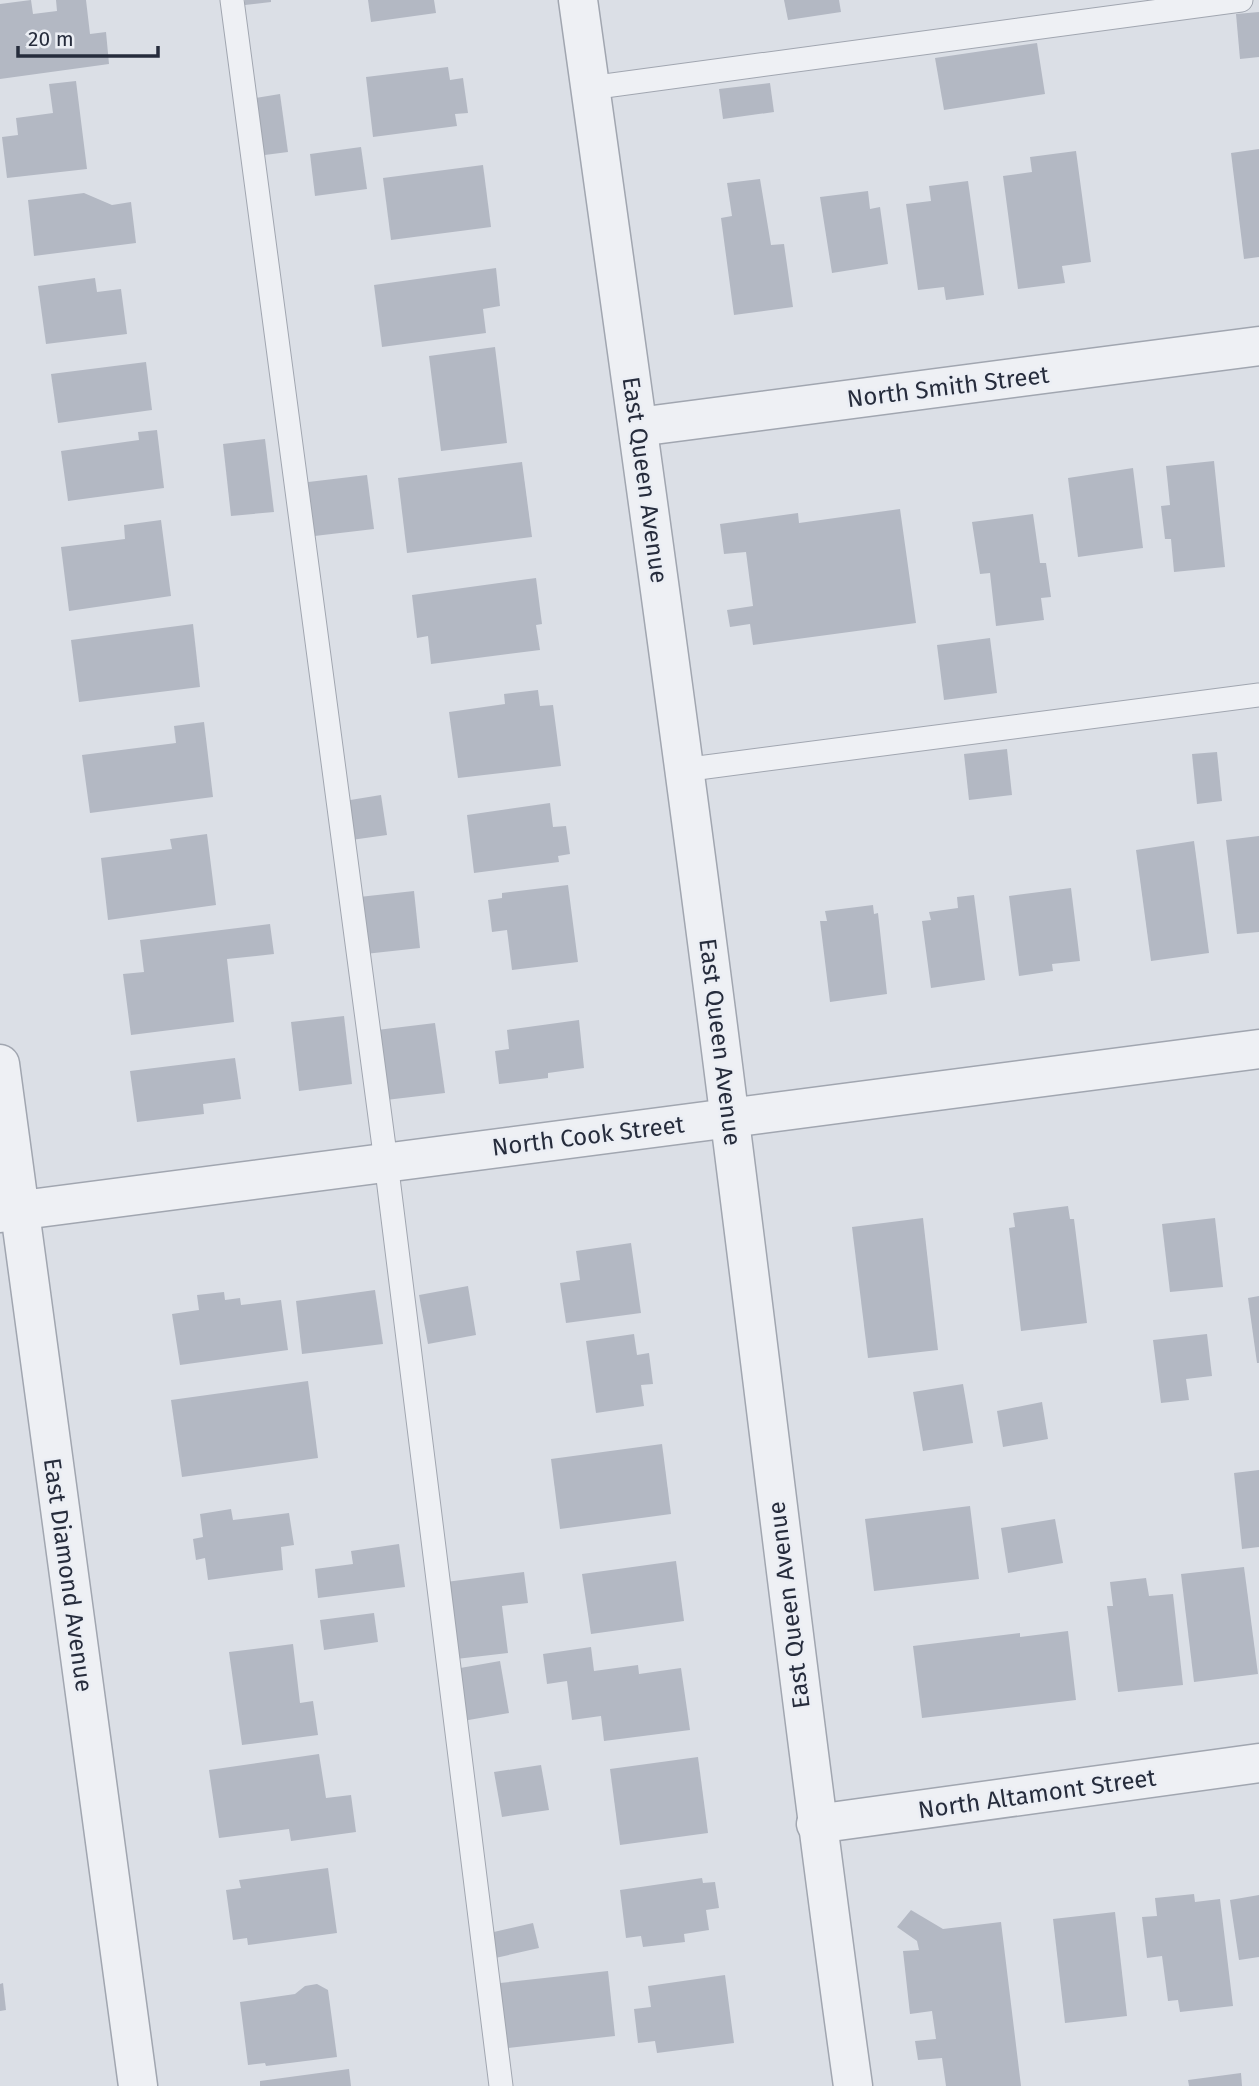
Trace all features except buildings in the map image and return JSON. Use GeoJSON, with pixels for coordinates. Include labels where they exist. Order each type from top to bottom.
{"type":"FeatureCollection","features":[{"type":"Feature","properties":{"kind":"street","name":"East Queen Avenue"},"geometry":{"type":"LineString","coordinates":[[578,0],[730,1117],[816,1824],[853,2086]]}},
{"type":"Feature","properties":{"kind":"street","name":"North Smith Street"},"geometry":{"type":"LineString","coordinates":[[638,428],[1259,346]]}},
{"type":"Feature","properties":{"kind":"street","name":"North Cook Street"},"geometry":{"type":"LineString","coordinates":[[9,1212],[1259,1049]]}},
{"type":"Feature","properties":{"kind":"street","name":"East Diamond Avenue"},"geometry":{"type":"LineString","coordinates":[[0,1064],[9,1212],[138,2086]]}},
{"type":"Feature","properties":{"kind":"street","name":"North Altamont Street"},"geometry":{"type":"LineString","coordinates":[[816,1824],[1259,1763]]}},
{"type":"Feature","properties":{"kind":"lane"},"geometry":{"type":"LineString","coordinates":[[232,0],[386,1162],[501,2086]]}},
{"type":"Feature","properties":{"kind":"lane"},"geometry":{"type":"LineString","coordinates":[[590,88],[1241,0]]}},
{"type":"Feature","properties":{"kind":"lane"},"geometry":{"type":"LineString","coordinates":[[684,770],[1259,695]]}}]}
